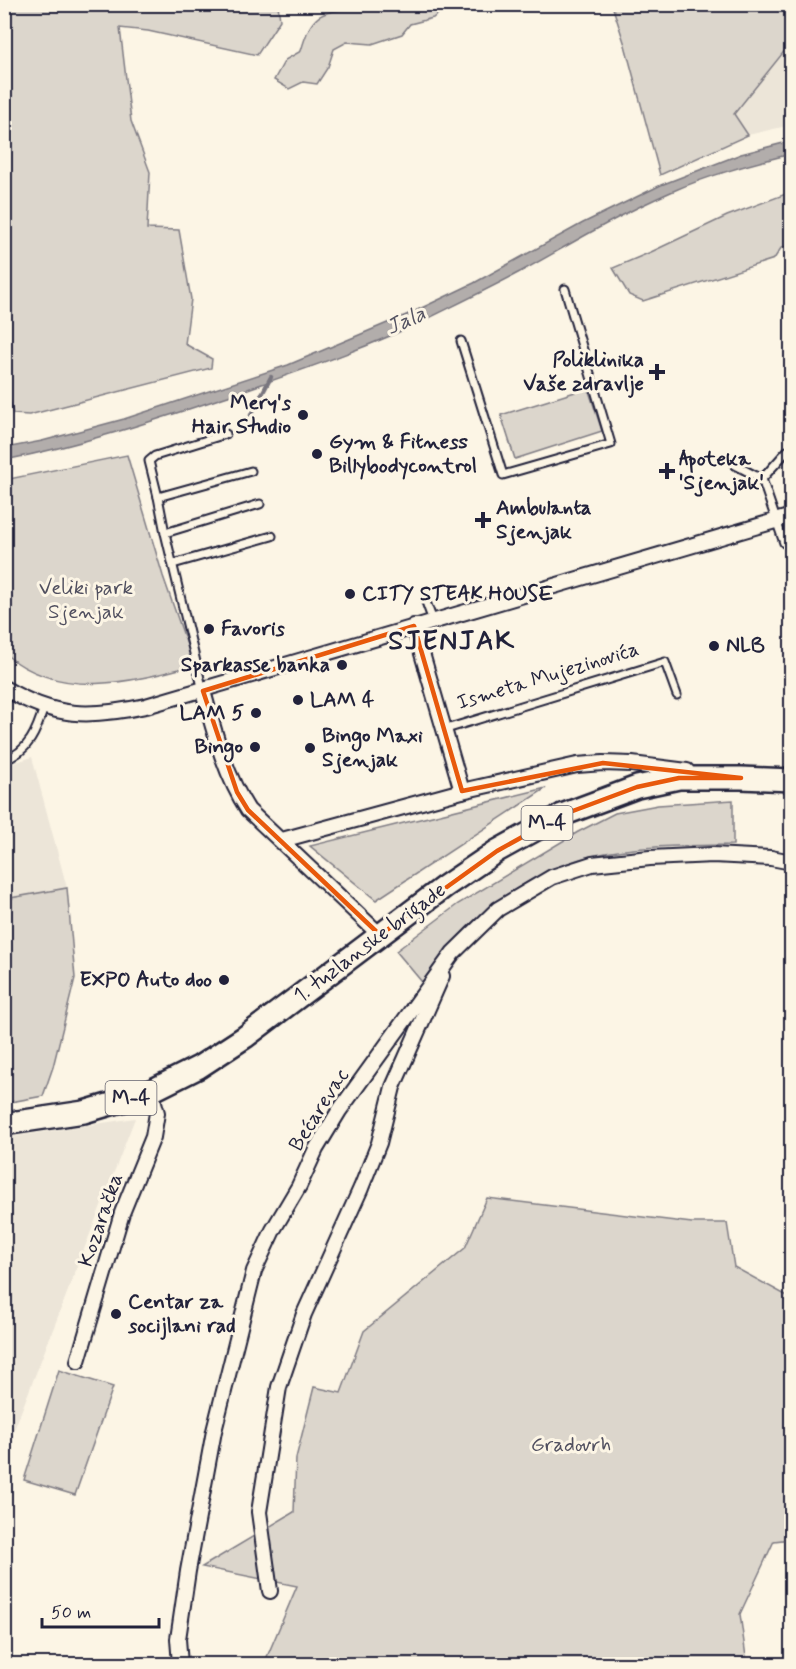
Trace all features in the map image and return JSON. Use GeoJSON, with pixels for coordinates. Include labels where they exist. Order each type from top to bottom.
{"type":"FeatureCollection","features":[{"type":"Feature","properties":{"kind":"main road","name":"1. tuzlanske brigade"},"geometry":{"type":"LineString","coordinates":[[4,1124],[84,1112],[152,1092],[199,1067],[245,1038],[444,887],[498,851],[562,814],[637,787],[679,778],[792,780]]}},
{"type":"Feature","properties":{"kind":"main road","name":"1. tuzlanske brigade"},"geometry":{"type":"LineString","coordinates":[[741,778],[792,796]]}},
{"type":"Feature","properties":{"kind":"street"},"geometry":{"type":"LineString","coordinates":[[4,688],[29,702],[69,713],[116,712],[203,691],[792,516]]}},
{"type":"Feature","properties":{"kind":"street","name":"Ismeta Mujezinovića"},"geometry":{"type":"LineString","coordinates":[[414,627],[443,730]]}},
{"type":"Feature","properties":{"kind":"street"},"geometry":{"type":"LineString","coordinates":[[203,691],[215,733],[237,792],[248,810],[380,935]]}},
{"type":"Feature","properties":{"kind":"street"},"geometry":{"type":"LineString","coordinates":[[443,730],[462,791]]}},
{"type":"Feature","properties":{"kind":"street"},"geometry":{"type":"LineString","coordinates":[[282,840],[462,791],[577,765],[632,764],[741,778]]}},
{"type":"Feature","properties":{"kind":"street","name":"Bećarevac"},"geometry":{"type":"LineString","coordinates":[[180,1665],[178,1639],[186,1582],[213,1431],[254,1271],[316,1149],[339,1111],[453,952],[498,909],[552,877],[592,864],[713,855],[771,858],[792,862]]}},
{"type":"Feature","properties":{"kind":"street"},"geometry":{"type":"LineString","coordinates":[[270,1591],[260,1512],[279,1388],[304,1314],[379,1143],[393,1087],[453,952]]}},
{"type":"Feature","properties":{"kind":"street","name":"Kozaračka"},"geometry":{"type":"LineString","coordinates":[[78,1361],[122,1214],[153,1137],[157,1113],[152,1092]]}},
{"type":"Feature","properties":{"kind":"lane"},"geometry":{"type":"LineString","coordinates":[[461,340],[503,475],[611,444],[565,289]]}},
{"type":"Feature","properties":{"kind":"lane"},"geometry":{"type":"LineString","coordinates":[[203,691],[149,461],[155,456],[225,434]]}},
{"type":"Feature","properties":{"kind":"lane"},"geometry":{"type":"LineString","coordinates":[[762,479],[787,451]]}},
{"type":"Feature","properties":{"kind":"lane"},"geometry":{"type":"LineString","coordinates":[[735,465],[762,479],[784,543]]}},
{"type":"Feature","properties":{"kind":"lane"},"geometry":{"type":"LineString","coordinates":[[158,497],[251,471]]}},
{"type":"Feature","properties":{"kind":"lane"},"geometry":{"type":"LineString","coordinates":[[165,534],[260,504]]}},
{"type":"Feature","properties":{"kind":"lane"},"geometry":{"type":"LineString","coordinates":[[173,564],[272,536]]}},
{"type":"Feature","properties":{"kind":"lane"},"geometry":{"type":"LineString","coordinates":[[426,602],[433,621]]}},
{"type":"Feature","properties":{"kind":"lane","name":"Ismeta Mujezinovića"},"geometry":{"type":"LineString","coordinates":[[443,730],[665,662],[676,695]]}},
{"type":"Feature","properties":{"kind":"lane"},"geometry":{"type":"LineString","coordinates":[[4,760],[14,757],[27,747],[44,707]]}},
{"type":"Feature","properties":{"kind":"highlighted area"},"geometry":{"type":"Polygon","coordinates":[[[414,626],[462,791],[603,763],[741,778],[679,778],[637,787],[562,815],[497,851],[380,935],[248,810],[237,792],[203,691],[414,626]]]}},
{"type":"Feature","properties":{"kind":"shaded area"},"geometry":{"type":"Polygon","coordinates":[[[791,47],[791,125],[748,135],[734,114],[786,49],[791,47]]]}},
{"type":"Feature","properties":{"kind":"shaded area"},"geometry":{"type":"Polygon","coordinates":[[[32,757],[67,888],[5,899],[5,766],[32,757]]]}},
{"type":"Feature","properties":{"kind":"shaded area"},"geometry":{"type":"Polygon","coordinates":[[[135,1118],[5,1453],[5,1138],[135,1118]]]}},
{"type":"Feature","properties":{"kind":"green space"},"geometry":{"type":"Polygon","coordinates":[[[4,5],[278,5],[280,20],[257,55],[148,31],[120,28],[131,121],[150,172],[147,229],[179,230],[191,299],[185,344],[212,359],[211,368],[29,415],[13,414],[4,375],[4,5]]]}},
{"type":"Feature","properties":{"kind":"green space"},"geometry":{"type":"Polygon","coordinates":[[[355,5],[448,5],[433,18],[410,24],[402,34],[372,44],[347,42],[334,49],[328,67],[317,84],[303,82],[289,89],[274,80],[285,60],[301,51],[308,30],[318,18],[332,11],[354,9],[355,5]]]}},
{"type":"Feature","properties":{"kind":"green space"},"geometry":{"type":"Polygon","coordinates":[[[612,5],[784,5],[791,25],[791,47],[786,49],[734,114],[748,135],[660,175],[612,5]]]}},
{"type":"Feature","properties":{"kind":"green space"},"geometry":{"type":"Polygon","coordinates":[[[791,192],[791,244],[781,248],[774,259],[643,301],[629,295],[613,268],[727,216],[791,192]]]}},
{"type":"Feature","properties":{"kind":"green space"},"geometry":{"type":"Polygon","coordinates":[[[588,388],[602,431],[515,459],[501,415],[588,388]]]}},
{"type":"Feature","properties":{"kind":"green space","name":"Veliki park Sjenjak"},"geometry":{"type":"Polygon","coordinates":[[[127,455],[163,576],[194,665],[121,682],[97,684],[49,678],[5,654],[4,480],[127,455]]]}},
{"type":"Feature","properties":{"kind":"green space"},"geometry":{"type":"Polygon","coordinates":[[[546,788],[376,900],[310,846],[546,788]]]}},
{"type":"Feature","properties":{"kind":"green space"},"geometry":{"type":"Polygon","coordinates":[[[733,800],[733,845],[630,849],[576,860],[556,868],[518,888],[483,913],[453,942],[422,982],[396,951],[458,904],[578,832],[615,813],[658,805],[733,800]]]}},
{"type":"Feature","properties":{"kind":"green space"},"geometry":{"type":"Polygon","coordinates":[[[67,888],[75,978],[53,1067],[43,1096],[5,1103],[5,899],[67,888]]]}},
{"type":"Feature","properties":{"kind":"green space","name":"Gradovrh"},"geometry":{"type":"Polygon","coordinates":[[[487,1198],[692,1223],[727,1223],[734,1267],[791,1298],[791,1539],[774,1541],[740,1614],[747,1664],[264,1664],[297,1586],[202,1567],[294,1512],[296,1458],[314,1387],[341,1393],[364,1331],[465,1248],[487,1198]]]}},
{"type":"Feature","properties":{"kind":"green space"},"geometry":{"type":"Polygon","coordinates":[[[59,1370],[113,1387],[75,1495],[24,1480],[59,1370]]]}},
{"type":"Feature","properties":{"kind":"water","name":"Jala"},"geometry":{"type":"Polygon","coordinates":[[[791,141],[791,154],[715,175],[651,201],[484,291],[378,341],[280,378],[147,423],[5,460],[5,448],[42,441],[124,419],[288,365],[411,313],[474,283],[583,223],[661,185],[741,154],[791,141]]]}},
{"type":"Feature","properties":{"kind":"waterway"},"geometry":{"type":"LineString","coordinates":[[251,415],[271,377]]}},
{"type":"Feature","properties":{"kind":"place","name":"Poliklinika Vaše zdravlje"},"geometry":{"type":"Point","coordinates":[657,372]}},
{"type":"Feature","properties":{"kind":"place","name":"Mery's Hair Studio"},"geometry":{"type":"Point","coordinates":[303,415]}},
{"type":"Feature","properties":{"kind":"place","name":"Gym & Fitness Billybodycontrol"},"geometry":{"type":"Point","coordinates":[317,454]}},
{"type":"Feature","properties":{"kind":"place","name":"Apoteka 'Sjenjak'"},"geometry":{"type":"Point","coordinates":[667,471]}},
{"type":"Feature","properties":{"kind":"place","name":"Ambulanta Sjenjak"},"geometry":{"type":"Point","coordinates":[483,520]}},
{"type":"Feature","properties":{"kind":"place","name":"CITY STEAK HOUSE"},"geometry":{"type":"Point","coordinates":[350,594]}},
{"type":"Feature","properties":{"kind":"place","name":"Favoris"},"geometry":{"type":"Point","coordinates":[209,629]}},
{"type":"Feature","properties":{"kind":"place","name":"NLB"},"geometry":{"type":"Point","coordinates":[714,646]}},
{"type":"Feature","properties":{"kind":"place","name":"Sparkasse banka"},"geometry":{"type":"Point","coordinates":[342,665]}},
{"type":"Feature","properties":{"kind":"place","name":"LAM 4"},"geometry":{"type":"Point","coordinates":[298,700]}},
{"type":"Feature","properties":{"kind":"place","name":"LAM 5"},"geometry":{"type":"Point","coordinates":[256,713]}},
{"type":"Feature","properties":{"kind":"place","name":"Bingo"},"geometry":{"type":"Point","coordinates":[255,747]}},
{"type":"Feature","properties":{"kind":"place","name":"Bingo Maxi Sjenjak"},"geometry":{"type":"Point","coordinates":[310,748]}},
{"type":"Feature","properties":{"kind":"place","name":"EXPO Auto doo"},"geometry":{"type":"Point","coordinates":[224,980]}},
{"type":"Feature","properties":{"kind":"place","name":"Centar za socijlani rad"},"geometry":{"type":"Point","coordinates":[116,1314]}},
{"type":"Feature","properties":{"kind":"district","name":"SJENJAK"},"geometry":{"type":"Point","coordinates":[452,641]}}]}
